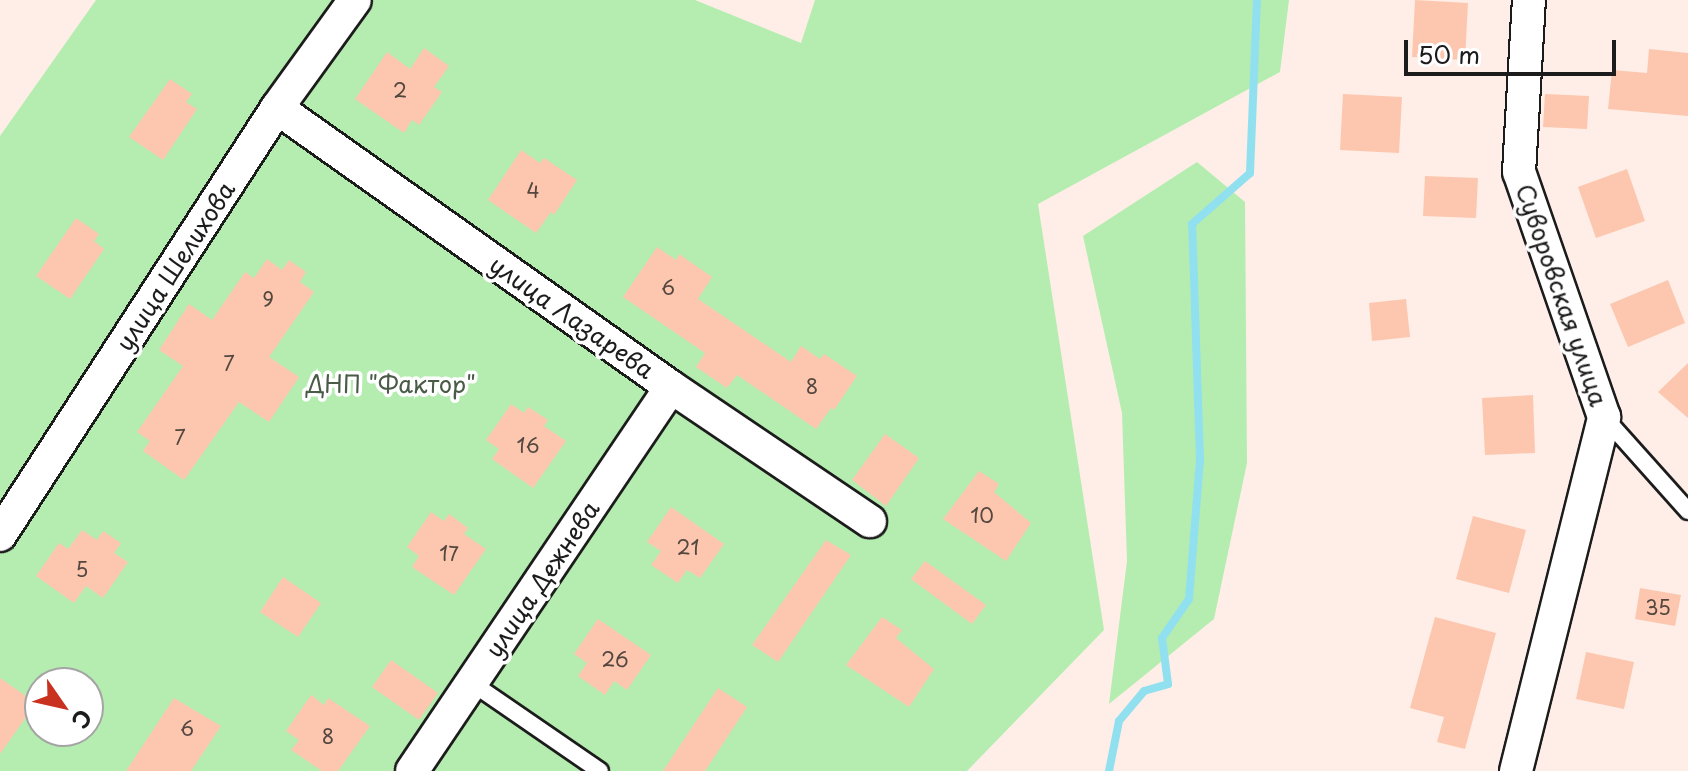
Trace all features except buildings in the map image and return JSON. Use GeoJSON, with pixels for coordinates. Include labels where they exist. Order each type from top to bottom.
{"type":"FeatureCollection","features":[{"type":"Feature","properties":{"kind":"street","name":"улица Шелихова"},"geometry":{"type":"LineString","coordinates":[[0,535],[277,108],[355,0]]}},
{"type":"Feature","properties":{"kind":"street","name":"Суворовская улица"},"geometry":{"type":"LineString","coordinates":[[1516,771],[1604,417],[1519,172],[1529,0]]}},
{"type":"Feature","properties":{"kind":"street","name":"улица Лазарева"},"geometry":{"type":"LineString","coordinates":[[277,108],[671,387],[870,521]]}},
{"type":"Feature","properties":{"kind":"street","name":"улица Дежнева"},"geometry":{"type":"LineString","coordinates":[[412,771],[671,387]]}},
{"type":"Feature","properties":{"kind":"lane"},"geometry":{"type":"LineString","coordinates":[[1604,417],[1688,511]]}},
{"type":"Feature","properties":{"kind":"lane"},"geometry":{"type":"LineString","coordinates":[[472,683],[600,771]]}},
{"type":"Feature","properties":{"kind":"green space","name":"ДНП \"Фактор\""},"geometry":{"type":"Polygon","coordinates":[[[96,0],[695,0],[801,43],[815,0],[1289,0],[1280,72],[1038,204],[1104,630],[967,771],[0,771],[0,136],[96,0]]]}},
{"type":"Feature","properties":{"kind":"green space"},"geometry":{"type":"Polygon","coordinates":[[[1197,162],[1245,202],[1247,463],[1214,619],[1109,704],[1127,561],[1122,413],[1083,236],[1197,162]]]}},
{"type":"Feature","properties":{"kind":"waterway"},"geometry":{"type":"LineString","coordinates":[[1109,771],[1119,721],[1144,691],[1168,684],[1162,638],[1189,599],[1200,460],[1192,224],[1250,173],[1257,0]]}}]}
